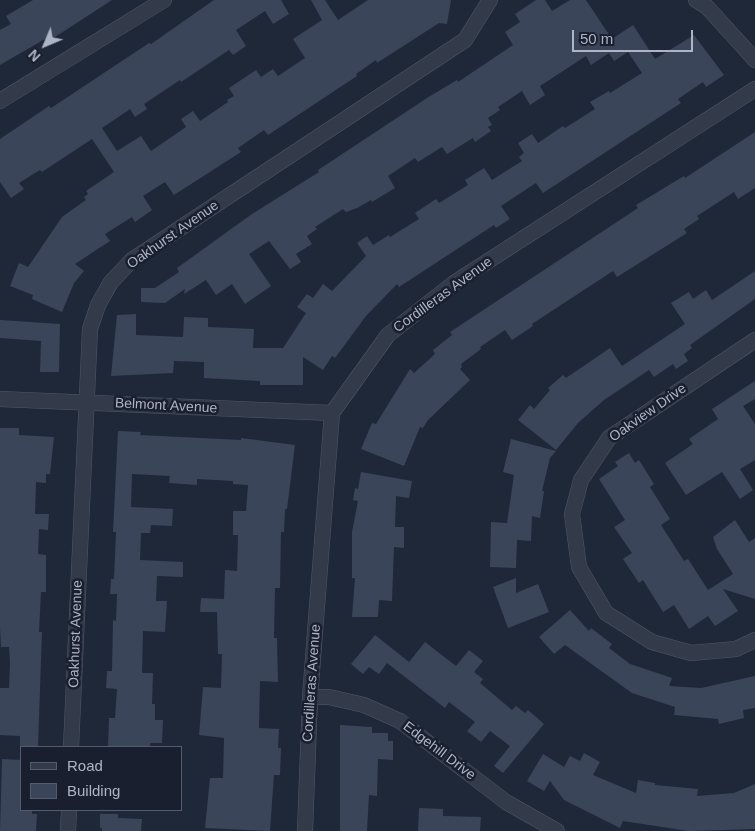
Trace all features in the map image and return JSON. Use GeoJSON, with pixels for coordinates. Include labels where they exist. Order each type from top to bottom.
{"type":"FeatureCollection","features":[{"type":"Feature","properties":{"kind":"street"},"geometry":{"type":"LineString","coordinates":[[0,101],[164,0]]}},
{"type":"Feature","properties":{"kind":"street","name":"Oakhurst Avenue"},"geometry":{"type":"LineString","coordinates":[[72,746],[90,329],[98,305],[111,282],[132,260],[465,40],[490,0]]}},
{"type":"Feature","properties":{"kind":"street"},"geometry":{"type":"LineString","coordinates":[[696,0],[707,7],[755,60]]}},
{"type":"Feature","properties":{"kind":"street","name":"Cordilleras Avenue"},"geometry":{"type":"LineString","coordinates":[[305,831],[310,697],[332,413],[388,335],[454,283],[755,89]]}},
{"type":"Feature","properties":{"kind":"street","name":"Oakview Drive"},"geometry":{"type":"LineString","coordinates":[[755,340],[609,438],[581,480],[572,514],[580,568],[606,613],[652,642],[691,653],[736,648],[755,640]]}},
{"type":"Feature","properties":{"kind":"street","name":"Belmont Avenue"},"geometry":{"type":"LineString","coordinates":[[0,399],[332,413]]}},
{"type":"Feature","properties":{"kind":"street","name":"Edgehill Drive"},"geometry":{"type":"LineString","coordinates":[[310,697],[329,697],[364,705],[400,721],[506,802],[558,831]]}},
{"type":"Feature","properties":{"kind":"street"},"geometry":{"type":"LineString","coordinates":[[68,831],[69,811]]}},
{"type":"Feature","properties":{"kind":"building"},"geometry":{"type":"Polygon","coordinates":[[[33,0],[112,0],[52,39],[50,36],[0,65],[0,30],[11,24],[6,16],[33,0]]]}},
{"type":"Feature","properties":{"kind":"building"},"geometry":{"type":"Polygon","coordinates":[[[214,0],[281,0],[289,14],[273,24],[265,11],[236,30],[246,46],[233,55],[229,50],[181,82],[180,80],[144,104],[147,109],[135,117],[130,109],[102,128],[117,151],[141,136],[151,151],[186,127],[181,119],[193,111],[200,121],[228,102],[227,100],[234,96],[229,88],[256,70],[261,77],[273,69],[278,76],[305,58],[293,39],[322,20],[311,0],[325,0],[338,20],[368,0],[451,0],[447,24],[439,23],[377,63],[376,60],[356,74],[357,76],[268,135],[264,130],[238,148],[241,152],[174,195],[165,182],[143,196],[152,210],[135,222],[132,217],[105,234],[110,241],[75,264],[84,271],[74,283],[62,312],[32,299],[33,295],[10,286],[19,263],[28,267],[62,217],[86,200],[84,197],[88,194],[86,191],[114,172],[92,139],[42,172],[40,170],[19,183],[24,189],[11,198],[0,182],[0,139],[49,106],[51,108],[149,43],[151,44],[214,0]]]}},
{"type":"Feature","properties":{"kind":"building"},"geometry":{"type":"Polygon","coordinates":[[[536,0],[545,0],[552,11],[570,0],[586,0],[612,39],[633,25],[655,59],[694,35],[724,75],[706,87],[703,82],[678,99],[681,103],[543,193],[536,183],[501,206],[510,219],[496,228],[494,225],[399,287],[397,284],[366,316],[335,358],[332,356],[323,370],[303,357],[303,385],[260,385],[260,381],[204,378],[204,362],[174,361],[173,373],[111,376],[117,315],[136,314],[136,335],[183,337],[184,317],[208,318],[208,327],[254,329],[253,348],[283,348],[306,313],[297,307],[307,294],[313,298],[323,284],[332,291],[366,256],[357,243],[367,236],[373,245],[389,235],[390,237],[419,219],[415,213],[436,199],[439,203],[468,185],[465,180],[484,168],[492,180],[522,161],[519,157],[524,153],[518,143],[532,134],[538,143],[563,126],[565,128],[595,109],[590,102],[609,91],[610,93],[642,73],[628,52],[614,61],[609,53],[591,65],[586,56],[540,86],[545,95],[530,105],[522,91],[498,107],[500,110],[488,118],[492,125],[488,127],[491,131],[475,142],[473,138],[447,154],[442,147],[418,162],[415,158],[388,176],[395,188],[372,202],[371,200],[346,212],[343,209],[315,227],[317,229],[307,236],[312,244],[296,254],[301,262],[290,269],[269,241],[249,254],[271,286],[245,304],[232,284],[216,295],[206,280],[184,294],[185,289],[165,303],[141,302],[141,288],[155,288],[179,272],[177,268],[252,214],[319,172],[318,170],[427,98],[457,80],[458,82],[513,45],[505,32],[520,22],[515,14],[536,0]]]}},
{"type":"Feature","properties":{"kind":"building"},"geometry":{"type":"Polygon","coordinates":[[[755,132],[755,188],[738,199],[734,192],[697,216],[699,219],[684,229],[687,233],[617,277],[613,271],[532,324],[533,326],[512,340],[505,330],[480,347],[481,349],[461,364],[462,367],[460,369],[470,380],[428,420],[423,428],[420,427],[404,466],[361,449],[372,423],[376,424],[410,369],[414,373],[435,354],[433,350],[452,335],[450,332],[638,208],[636,205],[684,176],[685,178],[755,132]]]}},
{"type":"Feature","properties":{"kind":"building"},"geometry":{"type":"Polygon","coordinates":[[[755,271],[755,299],[690,345],[692,348],[684,354],[688,361],[676,369],[673,364],[654,377],[649,370],[604,400],[578,423],[556,450],[518,420],[530,405],[534,409],[550,390],[548,388],[563,375],[566,378],[610,348],[622,366],[685,324],[671,303],[689,292],[693,299],[706,290],[712,300],[755,271]]]}},
{"type":"Feature","properties":{"kind":"building"},"geometry":{"type":"Polygon","coordinates":[[[0,320],[60,324],[59,372],[40,372],[41,341],[0,338],[0,320]]]}},
{"type":"Feature","properties":{"kind":"building"},"geometry":{"type":"Polygon","coordinates":[[[755,381],[755,399],[743,406],[755,424],[755,460],[740,469],[753,490],[740,499],[722,472],[686,495],[665,463],[693,444],[689,439],[718,419],[712,409],[755,381]]]}},
{"type":"Feature","properties":{"kind":"building"},"geometry":{"type":"Polygon","coordinates":[[[0,428],[19,428],[19,435],[54,437],[50,474],[46,474],[46,483],[36,482],[35,514],[49,514],[48,530],[39,529],[38,554],[46,555],[46,592],[41,592],[39,632],[42,632],[38,746],[20,746],[20,736],[0,735],[0,688],[9,688],[10,663],[9,647],[1,647],[0,428]]]}},
{"type":"Feature","properties":{"kind":"building"},"geometry":{"type":"Polygon","coordinates":[[[118,431],[141,432],[140,435],[241,440],[241,438],[295,445],[287,509],[285,509],[284,532],[281,532],[280,588],[275,588],[274,638],[277,638],[278,682],[260,681],[259,728],[279,729],[278,748],[281,748],[280,775],[274,775],[270,831],[205,828],[210,778],[223,778],[224,738],[199,735],[203,687],[221,688],[222,654],[218,654],[217,612],[200,612],[201,598],[224,599],[225,570],[237,571],[238,535],[233,535],[233,511],[246,511],[248,485],[233,484],[233,481],[197,479],[197,485],[169,483],[170,476],[132,474],[131,507],[173,509],[172,526],[151,525],[150,533],[141,533],[140,560],[183,562],[183,577],[157,576],[156,601],[167,601],[165,632],[143,631],[142,673],[153,673],[152,704],[155,704],[155,720],[163,720],[162,743],[150,743],[150,746],[108,746],[109,718],[115,718],[117,689],[106,688],[107,671],[112,671],[113,620],[116,621],[117,594],[110,594],[111,579],[114,579],[116,532],[113,532],[118,431]]]}},
{"type":"Feature","properties":{"kind":"building"},"geometry":{"type":"Polygon","coordinates":[[[511,439],[556,451],[550,458],[542,491],[544,491],[540,518],[532,516],[531,541],[517,540],[516,568],[490,567],[491,522],[507,523],[514,475],[503,472],[511,439]]]}},
{"type":"Feature","properties":{"kind":"building"},"geometry":{"type":"Polygon","coordinates":[[[629,453],[635,463],[639,460],[654,484],[650,487],[670,519],[661,525],[684,561],[688,559],[708,590],[733,574],[717,549],[713,537],[735,520],[749,542],[755,538],[755,599],[723,589],[738,611],[715,626],[708,616],[689,629],[674,605],[663,612],[643,580],[639,583],[623,559],[632,553],[614,527],[625,520],[599,479],[618,466],[615,462],[629,453]]]}},
{"type":"Feature","properties":{"kind":"building"},"geometry":{"type":"Polygon","coordinates":[[[361,472],[412,481],[409,498],[396,496],[395,527],[404,527],[404,548],[394,547],[392,601],[379,600],[378,617],[352,617],[355,578],[352,578],[352,532],[358,501],[353,500],[355,488],[358,489],[361,472]]]}},
{"type":"Feature","properties":{"kind":"building"},"geometry":{"type":"Polygon","coordinates":[[[516,578],[516,593],[538,584],[549,612],[508,628],[493,587],[516,578]]]}},
{"type":"Feature","properties":{"kind":"building"},"geometry":{"type":"Polygon","coordinates":[[[570,610],[589,631],[591,628],[612,644],[609,648],[630,664],[672,678],[669,686],[701,688],[755,676],[755,708],[743,710],[744,718],[719,724],[718,719],[674,715],[675,707],[632,693],[565,645],[554,654],[539,637],[570,610]]]}},
{"type":"Feature","properties":{"kind":"building"},"geometry":{"type":"Polygon","coordinates":[[[375,635],[409,662],[425,642],[456,666],[469,650],[483,661],[474,672],[483,679],[480,683],[512,710],[516,706],[525,713],[528,710],[544,724],[503,773],[494,766],[510,746],[490,731],[481,742],[467,731],[475,722],[449,702],[445,708],[387,663],[379,674],[369,667],[363,674],[351,664],[375,635]]]}},
{"type":"Feature","properties":{"kind":"building"},"geometry":{"type":"Polygon","coordinates":[[[340,725],[372,727],[372,733],[388,733],[388,741],[393,741],[393,760],[378,759],[377,796],[369,795],[367,831],[340,831],[340,725]]]}},
{"type":"Feature","properties":{"kind":"building"},"geometry":{"type":"Polygon","coordinates":[[[584,753],[600,762],[593,775],[636,793],[638,780],[655,783],[655,785],[698,789],[697,796],[734,793],[755,784],[755,829],[688,831],[623,821],[620,828],[564,800],[550,781],[544,791],[527,781],[543,754],[564,767],[570,756],[580,761],[584,753]]]}},
{"type":"Feature","properties":{"kind":"building"},"geometry":{"type":"Polygon","coordinates":[[[2,759],[20,760],[20,811],[32,811],[32,814],[37,814],[36,831],[0,831],[2,759]]]}},
{"type":"Feature","properties":{"kind":"building"},"geometry":{"type":"Polygon","coordinates":[[[419,808],[443,809],[443,816],[481,817],[480,831],[418,831],[419,808]]]}},
{"type":"Feature","properties":{"kind":"building"},"geometry":{"type":"Polygon","coordinates":[[[100,814],[118,814],[118,818],[142,819],[141,831],[102,831],[102,828],[100,828],[100,814]]]}}]}
